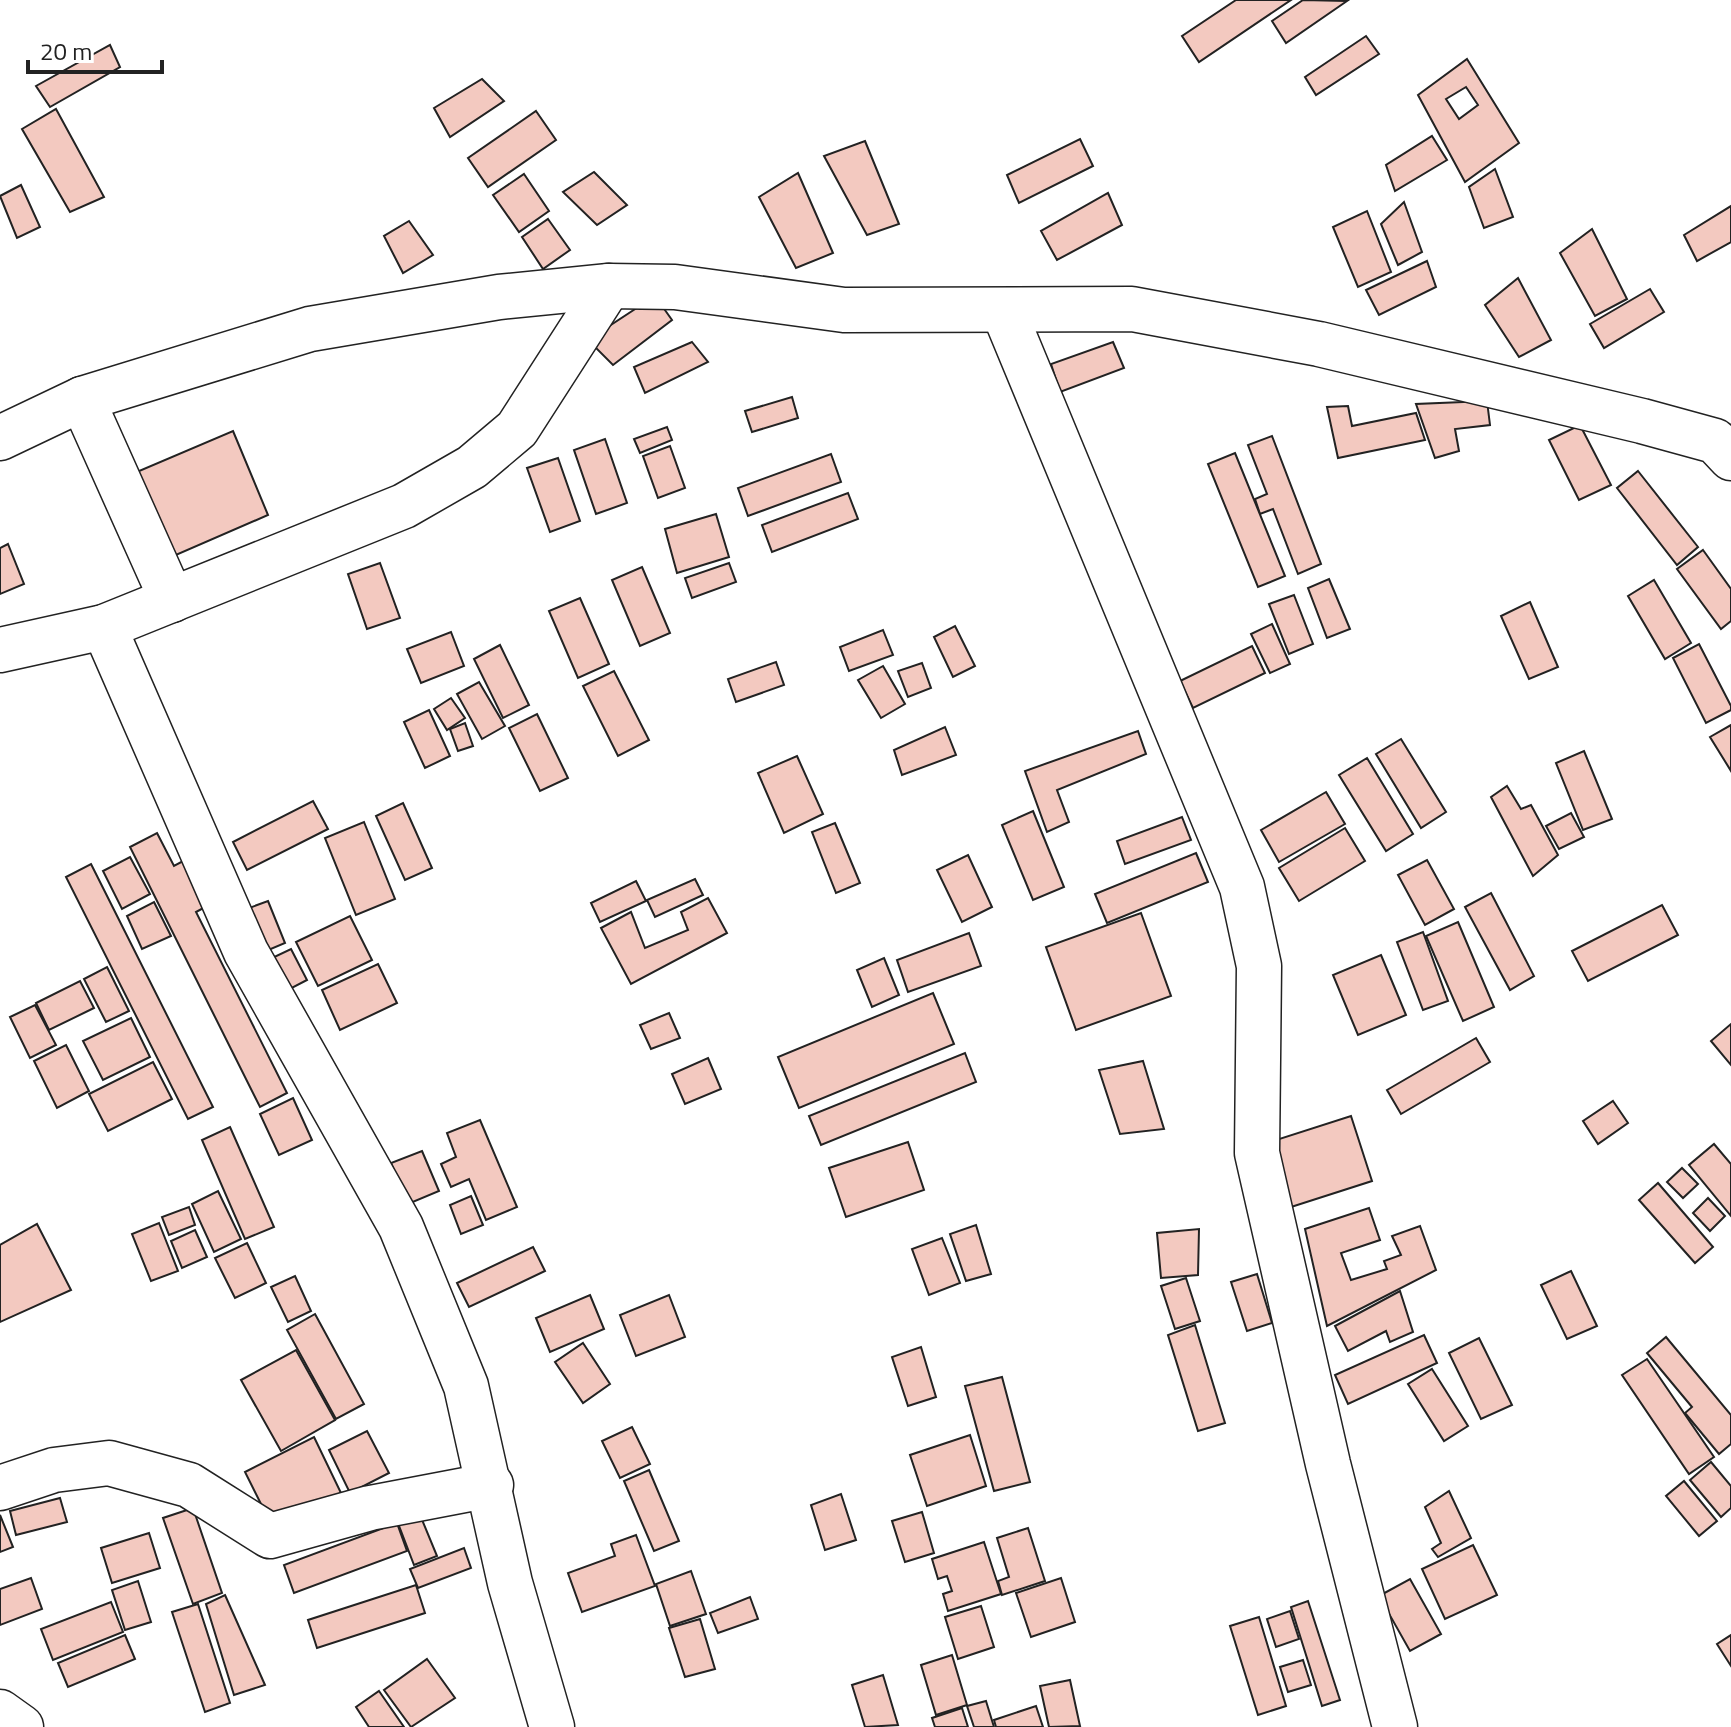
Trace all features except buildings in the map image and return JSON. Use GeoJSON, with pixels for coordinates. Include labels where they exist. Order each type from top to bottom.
{"type":"FeatureCollection","features":[{"type":"Feature","properties":{"kind":"street"},"geometry":{"type":"LineString","coordinates":[[0,650],[104,627],[404,506],[472,467],[517,429],[609,286]]}},
{"type":"Feature","properties":{"kind":"street"},"geometry":{"type":"LineString","coordinates":[[0,438],[82,399],[310,329],[499,297],[609,286],[675,287],[844,310],[1004,312],[1132,309],[1319,344],[1715,441],[1731,458]]}},
{"type":"Feature","properties":{"kind":"street"},"geometry":{"type":"LineString","coordinates":[[1004,312],[1242,887],[1259,966],[1257,1153],[1328,1464],[1395,1727]]}},
{"type":"Feature","properties":{"kind":"street"},"geometry":{"type":"LineString","coordinates":[[82,399],[172,600]]}},
{"type":"Feature","properties":{"kind":"street"},"geometry":{"type":"LineString","coordinates":[[104,627],[246,952],[401,1227],[466,1386],[491,1485],[510,1583],[552,1727]]}},
{"type":"Feature","properties":{"kind":"street"},"geometry":{"type":"LineString","coordinates":[[0,1488],[54,1470],[109,1463],[189,1485],[270,1536],[303,1530],[370,1508],[491,1485]]}},
{"type":"Feature","properties":{"kind":"street"},"geometry":{"type":"LineString","coordinates":[[0,1712],[21,1727]]}}]}
